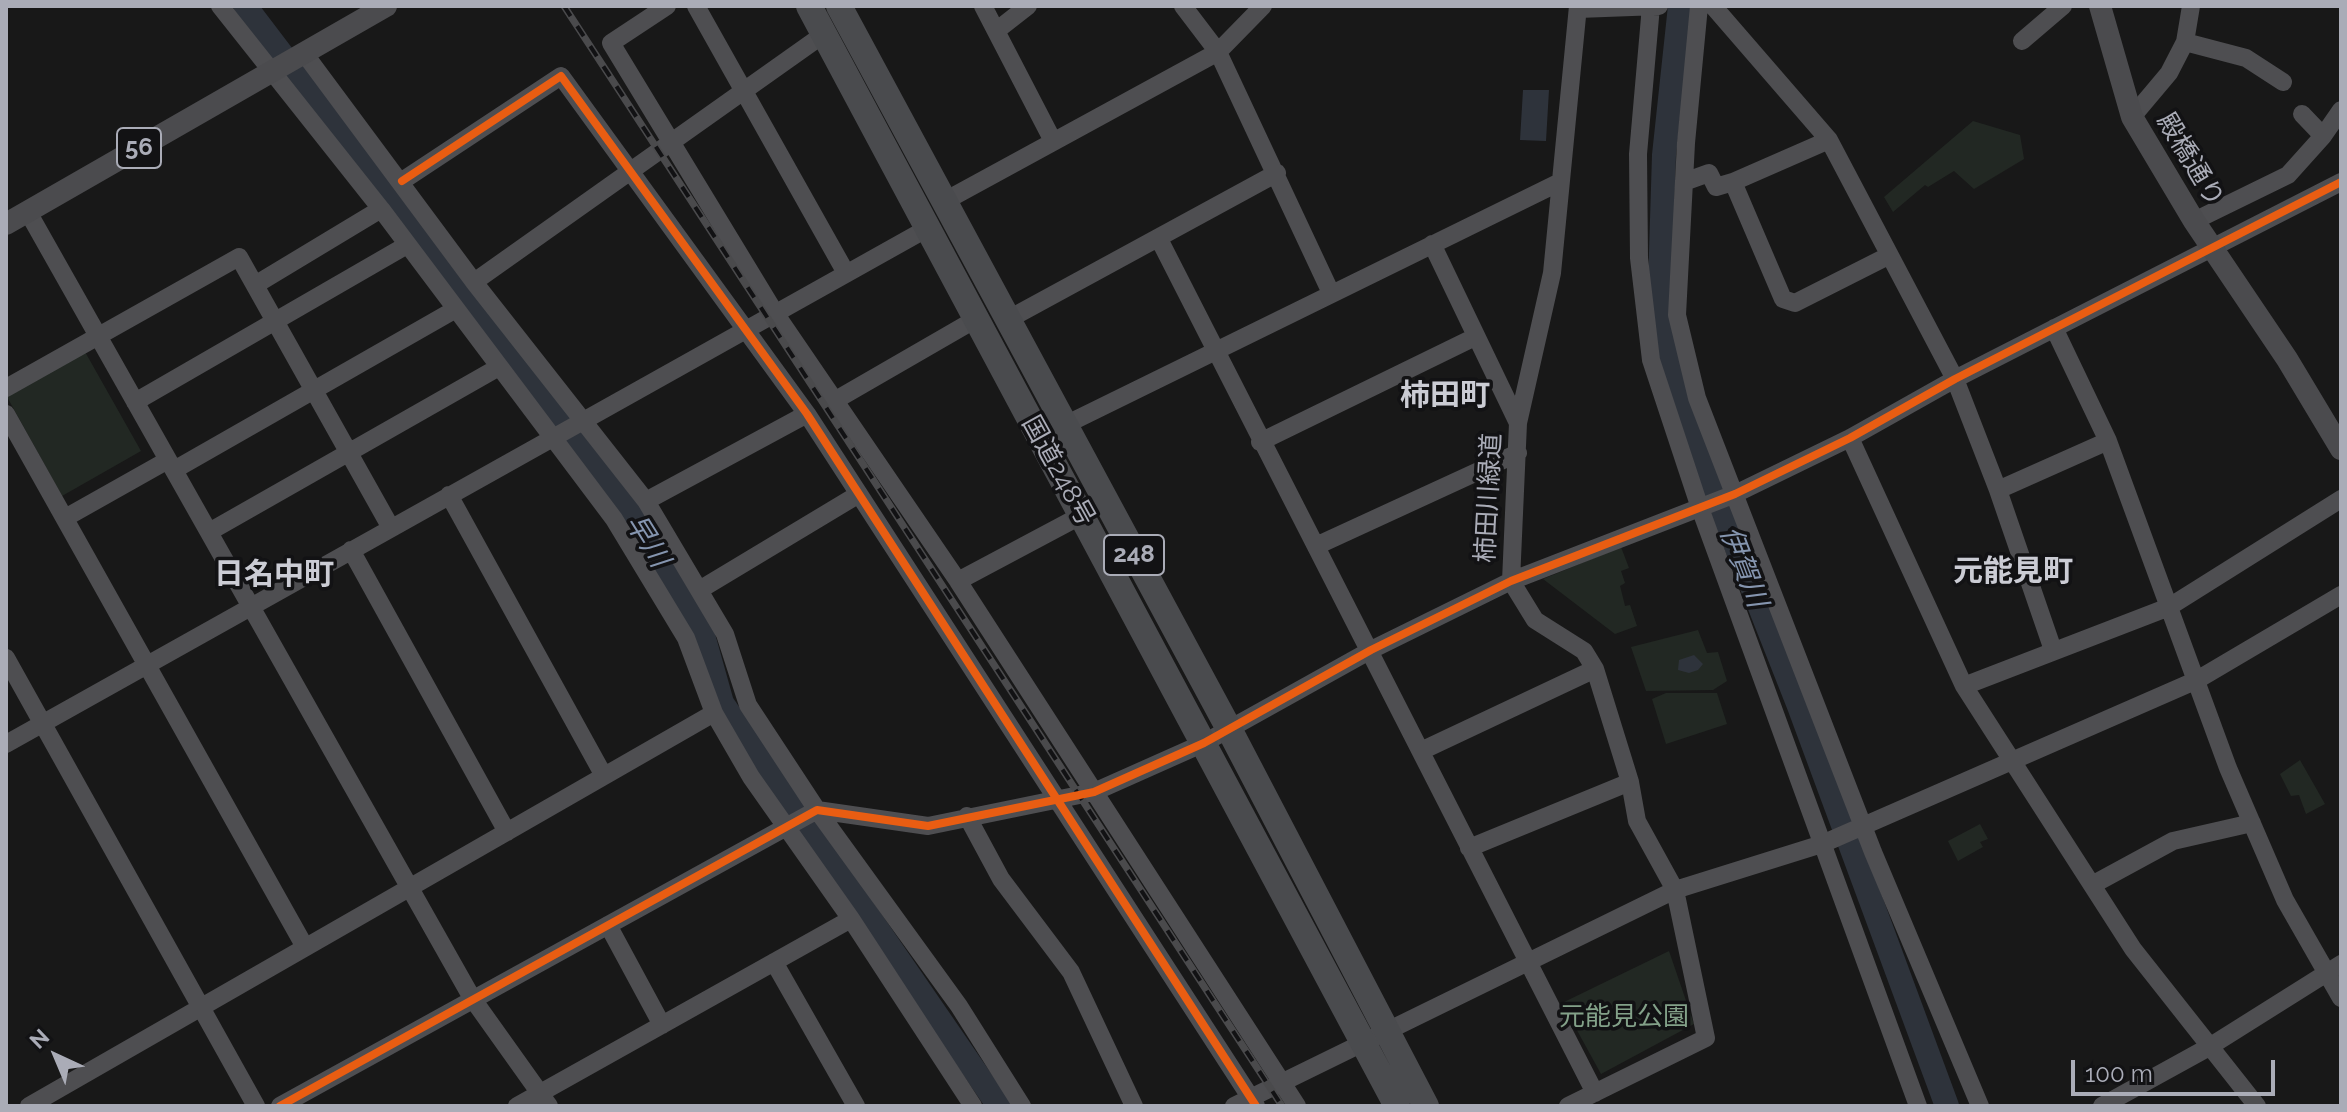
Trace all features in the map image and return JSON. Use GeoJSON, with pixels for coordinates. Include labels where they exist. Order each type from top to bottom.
{"type":"FeatureCollection","features":[{"type":"Feature","properties":{"kind":"highway","name":"国道248号"},"geometry":{"type":"LineString","coordinates":[[809,6],[1204,743],[1374,1037],[1426,1106]]}},
{"type":"Feature","properties":{"kind":"highway","name":"国道248号"},"geometry":{"type":"LineString","coordinates":[[839,6],[1228,727],[1374,1037],[1397,1106]]}},
{"type":"Feature","properties":{"kind":"main road","name":"56"},"geometry":{"type":"LineString","coordinates":[[6,224],[386,6]]}},
{"type":"Feature","properties":{"kind":"main road","name":"殿橋通り"},"geometry":{"type":"LineString","coordinates":[[2100,6],[2132,117],[2194,221],[2339,442]]}},
{"type":"Feature","properties":{"kind":"street"},"geometry":{"type":"LineString","coordinates":[[220,6],[381,209],[614,519],[686,638],[714,713],[751,777],[851,919],[973,1106]]}},
{"type":"Feature","properties":{"kind":"street"},"geometry":{"type":"LineString","coordinates":[[667,6],[611,43],[775,313],[958,581],[1297,1106]]}},
{"type":"Feature","properties":{"kind":"street"},"geometry":{"type":"LineString","coordinates":[[696,6],[846,273]]}},
{"type":"Feature","properties":{"kind":"street"},"geometry":{"type":"LineString","coordinates":[[983,6],[1053,141]]}},
{"type":"Feature","properties":{"kind":"street"},"geometry":{"type":"LineString","coordinates":[[996,31],[1028,6]]}},
{"type":"Feature","properties":{"kind":"street"},"geometry":{"type":"LineString","coordinates":[[1183,6],[1218,52],[1331,293]]}},
{"type":"Feature","properties":{"kind":"street"},"geometry":{"type":"LineString","coordinates":[[943,202],[1218,52],[1263,6]]}},
{"type":"Feature","properties":{"kind":"street"},"geometry":{"type":"LineString","coordinates":[[1650,6],[1638,154],[1639,258],[1651,360],[1700,508],[1826,842],[1918,1106]]}},
{"type":"Feature","properties":{"kind":"street"},"geometry":{"type":"LineString","coordinates":[[1578,8],[1659,6]]}},
{"type":"Feature","properties":{"kind":"street"},"geometry":{"type":"LineString","coordinates":[[1699,6],[1684,182],[1677,315],[1697,398],[1864,827],[1980,1106]]}},
{"type":"Feature","properties":{"kind":"street"},"geometry":{"type":"LineString","coordinates":[[1713,6],[1829,140],[1955,379],[1998,490],[2053,650]]}},
{"type":"Feature","properties":{"kind":"street"},"geometry":{"type":"LineString","coordinates":[[2022,41],[2063,6]]}},
{"type":"Feature","properties":{"kind":"street"},"geometry":{"type":"LineString","coordinates":[[2132,117],[2169,73],[2185,42],[2191,6]]}},
{"type":"Feature","properties":{"kind":"street","name":"柿田川緑道"},"geometry":{"type":"LineString","coordinates":[[1578,8],[1552,273],[1518,423],[1511,581],[1535,620],[1584,651],[1595,669],[1630,782],[1637,821],[1675,890],[1706,1038],[1595,1093]]}},
{"type":"Feature","properties":{"kind":"street"},"geometry":{"type":"LineString","coordinates":[[474,282],[824,34]]}},
{"type":"Feature","properties":{"kind":"street"},"geometry":{"type":"LineString","coordinates":[[2185,42],[2246,58],[2283,82]]}},
{"type":"Feature","properties":{"kind":"street"},"geometry":{"type":"LineString","coordinates":[[304,53],[474,282],[646,501],[725,634],[748,705],[817,810],[959,1006],[1022,1106]]}},
{"type":"Feature","properties":{"kind":"street"},"geometry":{"type":"LineString","coordinates":[[402,181],[561,76],[807,414],[1058,798],[1247,1103],[1281,1083],[1675,890],[1864,827],[2197,680],[2340,597]]}},
{"type":"Feature","properties":{"kind":"street"},"geometry":{"type":"LineString","coordinates":[[2194,221],[2288,175],[2323,136],[2341,110]]}},
{"type":"Feature","properties":{"kind":"street"},"geometry":{"type":"LineString","coordinates":[[2302,114],[2323,136]]}},
{"type":"Feature","properties":{"kind":"street"},"geometry":{"type":"LineString","coordinates":[[1684,182],[1709,173],[1716,187],[1829,140]]}},
{"type":"Feature","properties":{"kind":"street"},"geometry":{"type":"LineString","coordinates":[[1007,320],[1277,173]]}},
{"type":"Feature","properties":{"kind":"street"},"geometry":{"type":"LineString","coordinates":[[1063,426],[1560,182]]}},
{"type":"Feature","properties":{"kind":"street"},"geometry":{"type":"LineString","coordinates":[[1733,182],[1783,299],[1795,303],[1888,256]]}},
{"type":"Feature","properties":{"kind":"street"},"geometry":{"type":"LineString","coordinates":[[280,1106],[817,810],[928,826],[1094,792],[1204,743],[1371,650],[1511,581],[1735,494],[1850,438],[1955,379],[2341,182]]}},
{"type":"Feature","properties":{"kind":"street"},"geometry":{"type":"LineString","coordinates":[[255,285],[381,209]]}},
{"type":"Feature","properties":{"kind":"street"},"geometry":{"type":"LineString","coordinates":[[28,212],[472,998],[546,1099]]}},
{"type":"Feature","properties":{"kind":"street"},"geometry":{"type":"LineString","coordinates":[[6,744],[928,228]]}},
{"type":"Feature","properties":{"kind":"street"},"geometry":{"type":"LineString","coordinates":[[1159,239],[1595,1093],[1568,1106]]}},
{"type":"Feature","properties":{"kind":"street"},"geometry":{"type":"LineString","coordinates":[[1432,244],[1518,423]]}},
{"type":"Feature","properties":{"kind":"street"},"geometry":{"type":"LineString","coordinates":[[135,402],[407,245]]}},
{"type":"Feature","properties":{"kind":"street"},"geometry":{"type":"LineString","coordinates":[[6,388],[239,257],[391,528]]}},
{"type":"Feature","properties":{"kind":"street"},"geometry":{"type":"LineString","coordinates":[[65,518],[314,390],[456,309]]}},
{"type":"Feature","properties":{"kind":"street"},"geometry":{"type":"LineString","coordinates":[[834,401],[976,319]]}},
{"type":"Feature","properties":{"kind":"street"},"geometry":{"type":"LineString","coordinates":[[2054,328],[2108,441],[2228,768],[2285,900],[2334,968],[2341,998]]}},
{"type":"Feature","properties":{"kind":"street"},"geometry":{"type":"LineString","coordinates":[[1260,442],[1475,337]]}},
{"type":"Feature","properties":{"kind":"street"},"geometry":{"type":"LineString","coordinates":[[209,532],[499,367]]}},
{"type":"Feature","properties":{"kind":"street"},"geometry":{"type":"LineString","coordinates":[[6,414],[305,947]]}},
{"type":"Feature","properties":{"kind":"street"},"geometry":{"type":"LineString","coordinates":[[646,501],[807,414]]}},
{"type":"Feature","properties":{"kind":"street"},"geometry":{"type":"LineString","coordinates":[[1850,438],[1964,686],[2015,759],[2133,949],[2257,1106]]}},
{"type":"Feature","properties":{"kind":"street"},"geometry":{"type":"LineString","coordinates":[[1998,490],[2108,441]]}},
{"type":"Feature","properties":{"kind":"street"},"geometry":{"type":"LineString","coordinates":[[1316,546],[1518,453]]}},
{"type":"Feature","properties":{"kind":"street"},"geometry":{"type":"LineString","coordinates":[[701,589],[859,494]]}},
{"type":"Feature","properties":{"kind":"street"},"geometry":{"type":"LineString","coordinates":[[449,495],[604,776]]}},
{"type":"Feature","properties":{"kind":"street"},"geometry":{"type":"LineString","coordinates":[[1964,686],[2169,607],[2341,499]]}},
{"type":"Feature","properties":{"kind":"street"},"geometry":{"type":"LineString","coordinates":[[958,581],[1082,515]]}},
{"type":"Feature","properties":{"kind":"street"},"geometry":{"type":"LineString","coordinates":[[351,550],[507,832]]}},
{"type":"Feature","properties":{"kind":"street"},"geometry":{"type":"LineString","coordinates":[[6,658],[256,1106]]}},
{"type":"Feature","properties":{"kind":"street"},"geometry":{"type":"LineString","coordinates":[[1421,751],[1595,669]]}},
{"type":"Feature","properties":{"kind":"street"},"geometry":{"type":"LineString","coordinates":[[29,1106],[714,713]]}},
{"type":"Feature","properties":{"kind":"street"},"geometry":{"type":"LineString","coordinates":[[1469,848],[1630,782]]}},
{"type":"Feature","properties":{"kind":"street"},"geometry":{"type":"LineString","coordinates":[[967,816],[1001,879],[1071,972],[1134,1106]]}},
{"type":"Feature","properties":{"kind":"street"},"geometry":{"type":"LineString","coordinates":[[2092,885],[2173,841],[2252,823]]}},
{"type":"Feature","properties":{"kind":"street"},"geometry":{"type":"LineString","coordinates":[[517,1106],[546,1099],[662,1025],[851,919]]}},
{"type":"Feature","properties":{"kind":"street"},"geometry":{"type":"LineString","coordinates":[[608,925],[662,1025]]}},
{"type":"Feature","properties":{"kind":"street"},"geometry":{"type":"LineString","coordinates":[[774,962],[856,1106]]}},
{"type":"Feature","properties":{"kind":"street"},"geometry":{"type":"LineString","coordinates":[[2102,1106],[2209,1047],[2334,968]]}},
{"type":"Feature","properties":{"kind":"green space"},"geometry":{"type":"Polygon","coordinates":[[[1973,121],[2020,135],[2024,159],[1974,189],[1954,171],[1928,187],[1925,185],[1893,212],[1884,197],[1973,121]]]}},
{"type":"Feature","properties":{"kind":"green space"},"geometry":{"type":"Polygon","coordinates":[[[84,350],[141,451],[62,496],[6,395],[84,350]]]}},
{"type":"Feature","properties":{"kind":"green space"},"geometry":{"type":"Polygon","coordinates":[[[1621,547],[1629,568],[1621,571],[1625,583],[1620,586],[1625,606],[1630,605],[1637,626],[1615,634],[1543,579],[1621,547]]]}},
{"type":"Feature","properties":{"kind":"green space"},"geometry":{"type":"Polygon","coordinates":[[[1698,630],[1707,653],[1718,652],[1727,681],[1713,690],[1646,691],[1631,647],[1698,630]]]}},
{"type":"Feature","properties":{"kind":"green space"},"geometry":{"type":"Polygon","coordinates":[[[1666,693],[1717,693],[1727,724],[1666,744],[1652,699],[1666,693]]]}},
{"type":"Feature","properties":{"kind":"green space"},"geometry":{"type":"Polygon","coordinates":[[[2300,760],[2325,804],[2306,814],[2299,795],[2291,796],[2280,774],[2300,760]]]}},
{"type":"Feature","properties":{"kind":"green space"},"geometry":{"type":"Polygon","coordinates":[[[1980,824],[1988,839],[1980,842],[1983,847],[1958,861],[1948,841],[1980,824]]]}},
{"type":"Feature","properties":{"kind":"green space","name":"元能見公園"},"geometry":{"type":"Polygon","coordinates":[[[1669,951],[1694,1024],[1601,1074],[1562,1003],[1669,951]]]}},
{"type":"Feature","properties":{"kind":"shaded area"},"geometry":{"type":"Polygon","coordinates":[[[1523,90],[1549,90],[1546,141],[1520,140],[1523,90]]]}},
{"type":"Feature","properties":{"kind":"shaded area"},"geometry":{"type":"Polygon","coordinates":[[[1694,655],[1703,664],[1698,670],[1689,673],[1678,670],[1679,660],[1694,655]]]}},
{"type":"Feature","properties":{"kind":"waterway","name":"早川"},"geometry":{"type":"LineString","coordinates":[[245,6],[627,508],[701,628],[722,703],[999,1106]]}},
{"type":"Feature","properties":{"kind":"waterway","name":"伊賀川"},"geometry":{"type":"LineString","coordinates":[[1680,6],[1664,155],[1660,285],[1665,347],[1682,409],[1799,706],[1947,1106]]}},
{"type":"Feature","properties":{"kind":"railway"},"geometry":{"type":"LineString","coordinates":[[564,6],[1282,1106]]}},
{"type":"Feature","properties":{"kind":"cycle path"},"geometry":{"type":"LineString","coordinates":[[402,181],[561,76],[807,414],[1256,1106]]}},
{"type":"Feature","properties":{"kind":"cycle path"},"geometry":{"type":"LineString","coordinates":[[280,1106],[817,810],[928,826],[1094,792],[1204,743],[1371,650],[1511,581],[1735,494],[1850,438],[1955,379],[2341,182]]}},
{"type":"Feature","properties":{"kind":"district","name":"柿田町"},"geometry":{"type":"Point","coordinates":[1445,396]}},
{"type":"Feature","properties":{"kind":"district","name":"元能見町"},"geometry":{"type":"Point","coordinates":[2013,572]}},
{"type":"Feature","properties":{"kind":"district","name":"日名中町"},"geometry":{"type":"Point","coordinates":[274,575]}}]}
